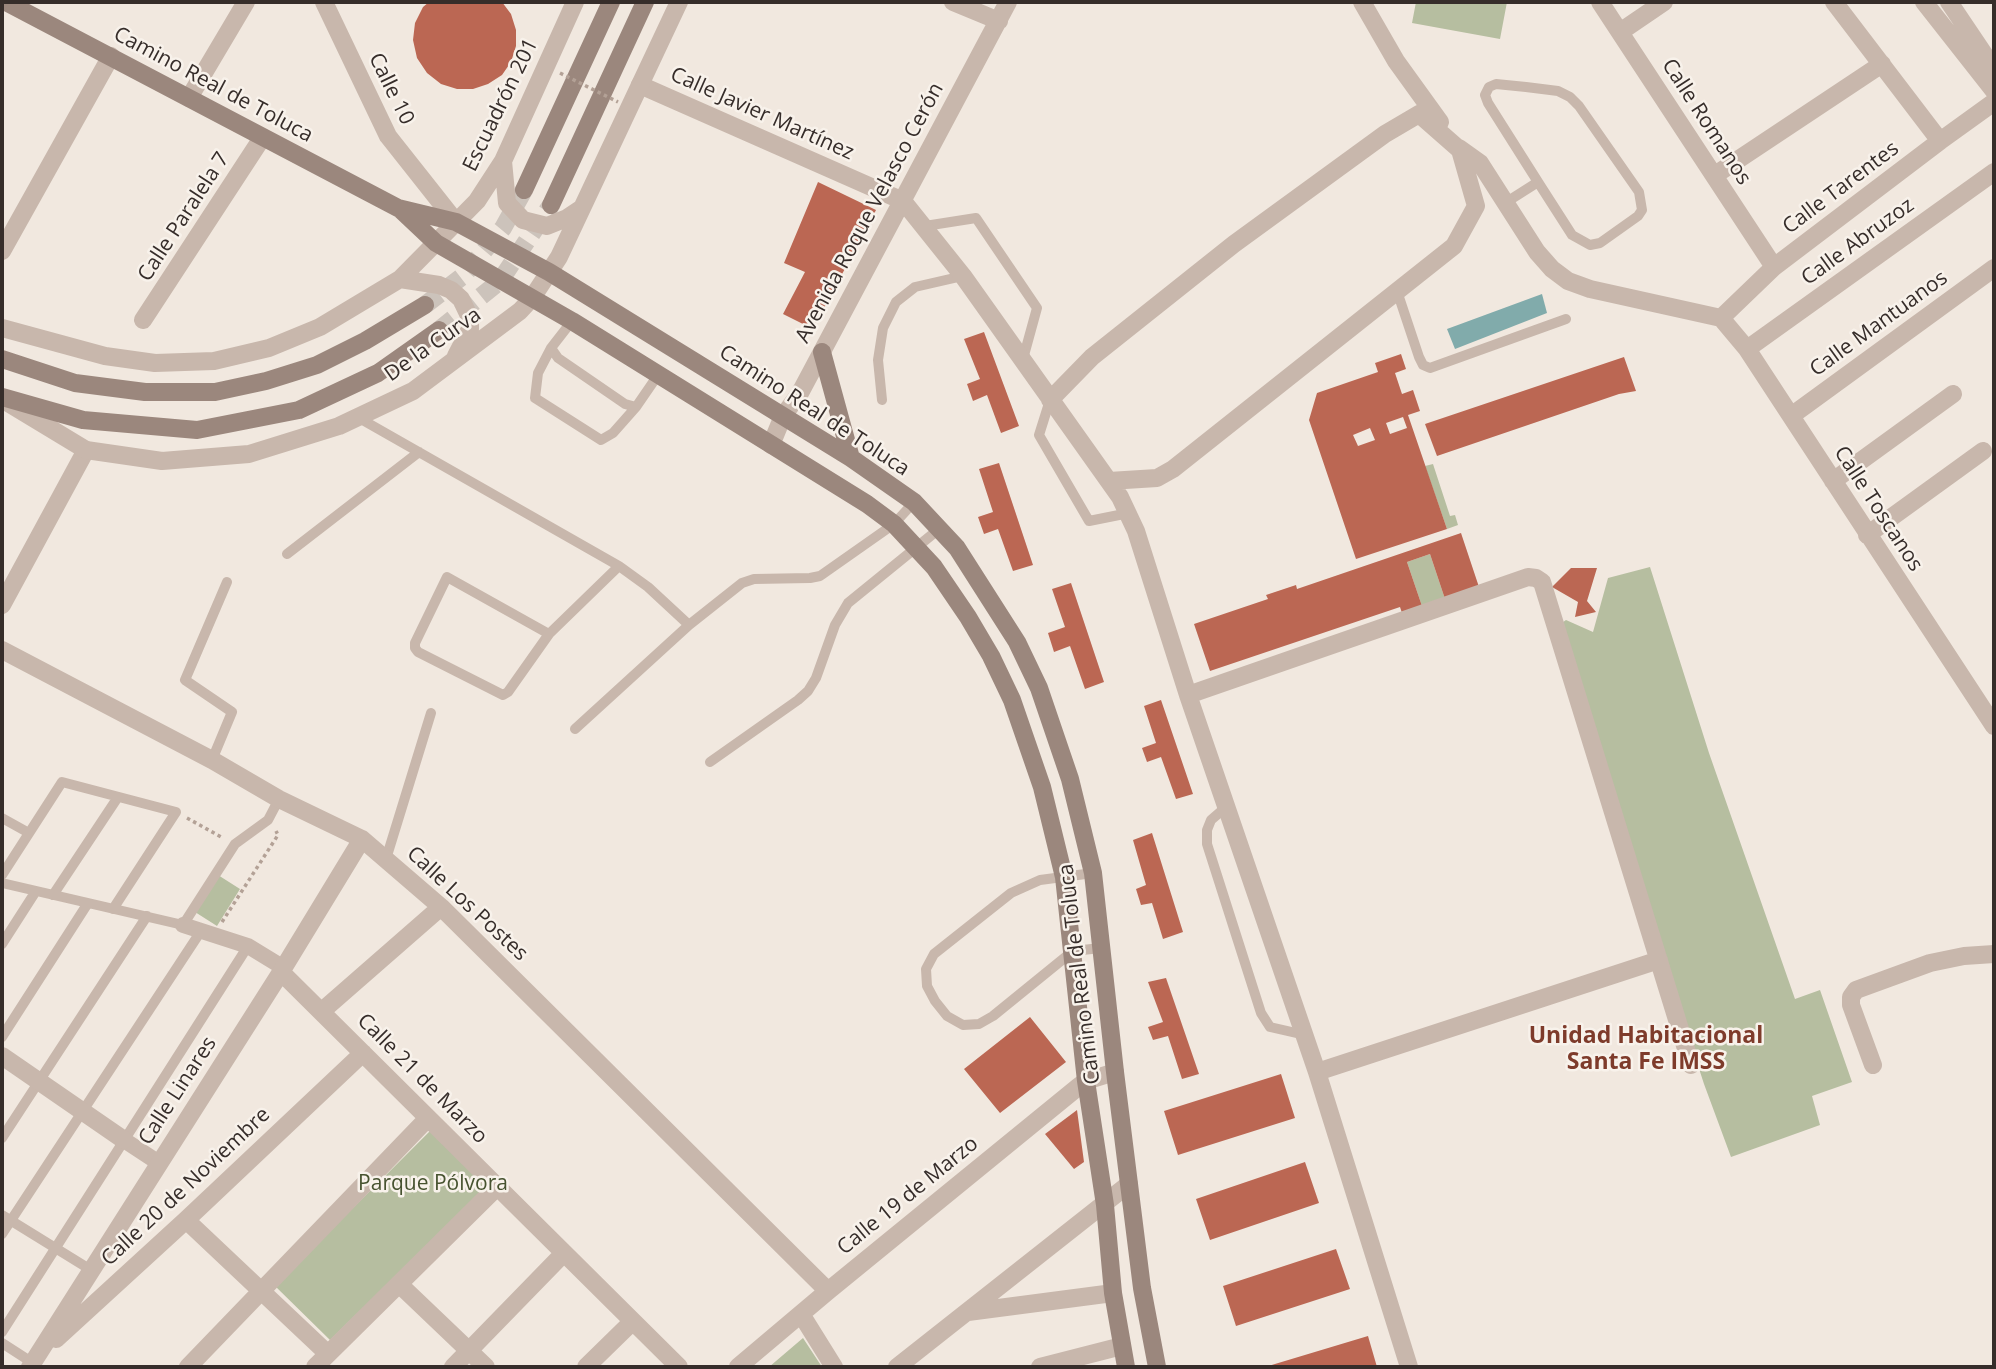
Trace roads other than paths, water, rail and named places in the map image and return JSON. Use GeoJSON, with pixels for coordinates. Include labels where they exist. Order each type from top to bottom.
{"type":"FeatureCollection","features":[{"type":"Feature","properties":{"kind":"main road","name":"Camino Real de Toluca"},"geometry":{"type":"LineString","coordinates":[[6,2],[398,208],[456,222],[549,272],[851,458],[914,502],[957,548],[1017,642],[1039,688],[1070,779],[1093,873],[1142,1288],[1157,1367]]}},
{"type":"Feature","properties":{"kind":"main road"},"geometry":{"type":"LineString","coordinates":[[524,190],[611,2]]}},
{"type":"Feature","properties":{"kind":"main road"},"geometry":{"type":"LineString","coordinates":[[551,205],[645,2]]}},
{"type":"Feature","properties":{"kind":"main road","name":"Camino Real de Toluca"},"geometry":{"type":"LineString","coordinates":[[398,208],[436,243],[572,321],[867,504],[894,524],[917,549],[941,577],[968,617],[1012,700],[1038,776],[1064,877],[1086,1081],[1105,1205],[1113,1293],[1126,1367]]}},
{"type":"Feature","properties":{"kind":"main road"},"geometry":{"type":"LineString","coordinates":[[2,359],[75,383],[145,392],[215,392],[266,382],[317,365],[365,341],[425,305]]}},
{"type":"Feature","properties":{"kind":"main road"},"geometry":{"type":"LineString","coordinates":[[2,398],[83,420],[197,430],[299,410],[378,373],[439,330]]}},
{"type":"Feature","properties":{"kind":"main road"},"geometry":{"type":"LineString","coordinates":[[822,352],[851,458]]}},
{"type":"Feature","properties":{"kind":"main road"},"geometry":{"type":"LineString","coordinates":[[991,656],[1017,642]]}},
{"type":"Feature","properties":{"kind":"street","name":"Calle 10"},"geometry":{"type":"LineString","coordinates":[[324,2],[388,136],[456,222]]}},
{"type":"Feature","properties":{"kind":"street","name":"Escuadrón 201"},"geometry":{"type":"LineString","coordinates":[[456,222],[477,201],[503,161],[575,2]]}},
{"type":"Feature","properties":{"kind":"street","name":"De la Curva"},"geometry":{"type":"LineString","coordinates":[[2,398],[86,450],[162,461],[249,454],[339,426],[413,391],[520,311],[532,298],[559,257],[679,2]]}},
{"type":"Feature","properties":{"kind":"street"},"geometry":{"type":"LineString","coordinates":[[953,2],[999,21]]}},
{"type":"Feature","properties":{"kind":"street","name":"Avenida Roque Velasco Cerón"},"geometry":{"type":"LineString","coordinates":[[771,445],[783,416],[800,393],[1008,2]]}},
{"type":"Feature","properties":{"kind":"street"},"geometry":{"type":"LineString","coordinates":[[1109,481],[1157,478],[1173,469],[1454,246],[1476,206],[1461,150],[1396,61],[1362,2]]}},
{"type":"Feature","properties":{"kind":"street","name":"Calle Romanos"},"geometry":{"type":"LineString","coordinates":[[1600,2],[1774,267]]}},
{"type":"Feature","properties":{"kind":"street"},"geometry":{"type":"LineString","coordinates":[[1620,32],[1664,2]]}},
{"type":"Feature","properties":{"kind":"street"},"geometry":{"type":"LineString","coordinates":[[1834,2],[1940,141]]}},
{"type":"Feature","properties":{"kind":"street"},"geometry":{"type":"LineString","coordinates":[[1924,2],[1994,91]]}},
{"type":"Feature","properties":{"kind":"street"},"geometry":{"type":"LineString","coordinates":[[1949,2],[1994,69]]}},
{"type":"Feature","properties":{"kind":"street"},"geometry":{"type":"LineString","coordinates":[[189,98],[240,4]]}},
{"type":"Feature","properties":{"kind":"street"},"geometry":{"type":"LineString","coordinates":[[2,251],[111,57]]}},
{"type":"Feature","properties":{"kind":"street"},"geometry":{"type":"LineString","coordinates":[[1714,175],[1882,64]]}},
{"type":"Feature","properties":{"kind":"street","name":"Calle Javier Martínez"},"geometry":{"type":"LineString","coordinates":[[640,85],[903,201]]}},
{"type":"Feature","properties":{"kind":"street","name":"Calle Tarentes"},"geometry":{"type":"LineString","coordinates":[[1721,318],[1774,267],[1994,102]]}},
{"type":"Feature","properties":{"kind":"street"},"geometry":{"type":"LineString","coordinates":[[1050,400],[1092,357],[1212,261],[1385,134],[1419,114],[1480,163],[1536,252],[1568,281],[1590,289],[1721,318]]}},
{"type":"Feature","properties":{"kind":"street","name":"Calle Paralela 7"},"geometry":{"type":"LineString","coordinates":[[143,320],[262,138]]}},
{"type":"Feature","properties":{"kind":"street"},"geometry":{"type":"LineString","coordinates":[[503,161],[507,203],[523,220],[547,226],[582,208]]}},
{"type":"Feature","properties":{"kind":"street","name":"Calle Abruzoz"},"geometry":{"type":"LineString","coordinates":[[1747,349],[1994,172]]}},
{"type":"Feature","properties":{"kind":"street"},"geometry":{"type":"LineString","coordinates":[[903,201],[963,276],[1129,513],[1188,695],[1305,1035],[1409,1367]]}},
{"type":"Feature","properties":{"kind":"street"},"geometry":{"type":"LineString","coordinates":[[2,328],[105,356],[155,362],[214,361],[269,348],[320,327],[400,279],[456,222]]}},
{"type":"Feature","properties":{"kind":"street","name":"Calle Mantuanos"},"geometry":{"type":"LineString","coordinates":[[1791,416],[1994,268]]}},
{"type":"Feature","properties":{"kind":"street"},"geometry":{"type":"LineString","coordinates":[[400,279],[439,285],[451,290],[466,306],[470,329],[450,365]]}},
{"type":"Feature","properties":{"kind":"street","name":"Calle Toscanos"},"geometry":{"type":"LineString","coordinates":[[1721,318],[1747,349],[1994,726]]}},
{"type":"Feature","properties":{"kind":"street"},"geometry":{"type":"LineString","coordinates":[[1833,481],[1953,394]]}},
{"type":"Feature","properties":{"kind":"street"},"geometry":{"type":"LineString","coordinates":[[2,605],[86,450]]}},
{"type":"Feature","properties":{"kind":"street"},"geometry":{"type":"LineString","coordinates":[[1867,535],[1983,451]]}},
{"type":"Feature","properties":{"kind":"street"},"geometry":{"type":"LineString","coordinates":[[1188,695],[1528,578],[1536,578],[1546,588],[1691,1065]]}},
{"type":"Feature","properties":{"kind":"street","name":"Calle Los Postes"},"geometry":{"type":"LineString","coordinates":[[2,650],[212,760],[279,799],[362,839],[441,906],[828,1291]]}},
{"type":"Feature","properties":{"kind":"street","name":"Calle Linares"},"geometry":{"type":"LineString","coordinates":[[34,1361],[362,839]]}},
{"type":"Feature","properties":{"kind":"street"},"geometry":{"type":"LineString","coordinates":[[322,1011],[441,906]]}},
{"type":"Feature","properties":{"kind":"street"},"geometry":{"type":"LineString","coordinates":[[183,925],[248,946],[282,970]]}},
{"type":"Feature","properties":{"kind":"street"},"geometry":{"type":"LineString","coordinates":[[1873,1065],[1851,1005],[1851,997],[1856,990],[1930,963],[1964,956],[1994,954]]}},
{"type":"Feature","properties":{"kind":"street"},"geometry":{"type":"LineString","coordinates":[[1317,1072],[1659,960]]}},
{"type":"Feature","properties":{"kind":"street","name":"Calle 21 de Marzo"},"geometry":{"type":"LineString","coordinates":[[282,970],[679,1367]]}},
{"type":"Feature","properties":{"kind":"street","name":"Calle 20 de Noviembre"},"geometry":{"type":"LineString","coordinates":[[34,1361],[363,1053]]}},
{"type":"Feature","properties":{"kind":"street"},"geometry":{"type":"LineString","coordinates":[[2,1056],[159,1163]]}},
{"type":"Feature","properties":{"kind":"street","name":"Calle 19 de Marzo"},"geometry":{"type":"LineString","coordinates":[[738,1367],[1086,1081],[1115,1072]]}},
{"type":"Feature","properties":{"kind":"street"},"geometry":{"type":"LineString","coordinates":[[188,1367],[428,1118]]}},
{"type":"Feature","properties":{"kind":"street"},"geometry":{"type":"LineString","coordinates":[[897,1367],[1129,1184]]}},
{"type":"Feature","properties":{"kind":"street"},"geometry":{"type":"LineString","coordinates":[[315,1367],[497,1187]]}},
{"type":"Feature","properties":{"kind":"street"},"geometry":{"type":"LineString","coordinates":[[186,1220],[328,1354]]}},
{"type":"Feature","properties":{"kind":"street"},"geometry":{"type":"LineString","coordinates":[[453,1367],[564,1254]]}},
{"type":"Feature","properties":{"kind":"street"},"geometry":{"type":"LineString","coordinates":[[399,1284],[486,1367]]}},
{"type":"Feature","properties":{"kind":"street"},"geometry":{"type":"LineString","coordinates":[[968,1312],[1113,1293]]}},
{"type":"Feature","properties":{"kind":"street"},"geometry":{"type":"LineString","coordinates":[[801,1314],[834,1367]]}},
{"type":"Feature","properties":{"kind":"street"},"geometry":{"type":"LineString","coordinates":[[586,1367],[632,1322]]}},
{"type":"Feature","properties":{"kind":"street"},"geometry":{"type":"LineString","coordinates":[[1040,1367],[1122,1346]]}},
{"type":"Feature","properties":{"kind":"lane"},"geometry":{"type":"LineString","coordinates":[[1496,84],[1525,86],[1558,91],[1570,97],[1639,192],[1642,210],[1638,216],[1600,243],[1590,245],[1572,235],[1538,182],[1488,103],[1485,95],[1489,87],[1496,84]]}},
{"type":"Feature","properties":{"kind":"lane"},"geometry":{"type":"LineString","coordinates":[[1505,203],[1538,182]]}},
{"type":"Feature","properties":{"kind":"lane"},"geometry":{"type":"LineString","coordinates":[[925,226],[976,218],[1037,308],[1023,359]]}},
{"type":"Feature","properties":{"kind":"lane"},"geometry":{"type":"LineString","coordinates":[[882,400],[878,360],[883,328],[895,302],[915,287],[963,276]]}},
{"type":"Feature","properties":{"kind":"lane"},"geometry":{"type":"LineString","coordinates":[[1397,291],[1419,357],[1423,365],[1430,368],[1566,319]]}},
{"type":"Feature","properties":{"kind":"lane"},"geometry":{"type":"LineString","coordinates":[[572,321],[551,348],[538,373],[534,398],[601,440],[613,433],[636,407],[658,374]]}},
{"type":"Feature","properties":{"kind":"lane"},"geometry":{"type":"LineString","coordinates":[[551,348],[558,358],[625,404],[636,407]]}},
{"type":"Feature","properties":{"kind":"lane"},"geometry":{"type":"LineString","coordinates":[[1050,400],[1040,435],[1089,521],[1129,513]]}},
{"type":"Feature","properties":{"kind":"lane"},"geometry":{"type":"LineString","coordinates":[[359,418],[620,566],[648,587],[689,625]]}},
{"type":"Feature","properties":{"kind":"lane"},"geometry":{"type":"LineString","coordinates":[[287,554],[419,452]]}},
{"type":"Feature","properties":{"kind":"lane"},"geometry":{"type":"LineString","coordinates":[[575,729],[689,625],[742,583],[754,579],[820,576],[894,524],[914,502]]}},
{"type":"Feature","properties":{"kind":"lane"},"geometry":{"type":"LineString","coordinates":[[710,762],[798,701],[808,691],[816,678],[835,625],[848,603],[939,529]]}},
{"type":"Feature","properties":{"kind":"lane"},"geometry":{"type":"LineString","coordinates":[[549,634],[447,577],[415,648],[418,652],[503,695],[508,692],[549,634],[620,566]]}},
{"type":"Feature","properties":{"kind":"lane"},"geometry":{"type":"LineString","coordinates":[[212,760],[232,712],[184,680],[226,582]]}},
{"type":"Feature","properties":{"kind":"lane"},"geometry":{"type":"LineString","coordinates":[[386,859],[431,713]]}},
{"type":"Feature","properties":{"kind":"lane"},"geometry":{"type":"LineString","coordinates":[[2,875],[62,782],[176,812],[113,909]]}},
{"type":"Feature","properties":{"kind":"lane"},"geometry":{"type":"LineString","coordinates":[[53,895],[118,797]]}},
{"type":"Feature","properties":{"kind":"lane"},"geometry":{"type":"LineString","coordinates":[[2,883],[183,925],[235,844],[268,820],[279,799]]}},
{"type":"Feature","properties":{"kind":"lane"},"geometry":{"type":"LineString","coordinates":[[1226,807],[1211,820],[1206,830],[1207,845],[1261,1013],[1270,1027],[1305,1035]]}},
{"type":"Feature","properties":{"kind":"lane"},"geometry":{"type":"LineString","coordinates":[[2,818],[29,833]]}},
{"type":"Feature","properties":{"kind":"lane"},"geometry":{"type":"LineString","coordinates":[[1093,873],[1040,880],[1011,892],[934,954],[926,969],[927,986],[934,1001],[947,1016],[963,1025],[979,1024],[993,1016],[1073,951],[1101,948]]}},
{"type":"Feature","properties":{"kind":"lane"},"geometry":{"type":"LineString","coordinates":[[2,944],[36,891]]}},
{"type":"Feature","properties":{"kind":"lane"},"geometry":{"type":"LineString","coordinates":[[2,1037],[88,903]]}},
{"type":"Feature","properties":{"kind":"lane"},"geometry":{"type":"LineString","coordinates":[[2,1138],[147,916]]}},
{"type":"Feature","properties":{"kind":"lane"},"geometry":{"type":"LineString","coordinates":[[2,1234],[6,1218],[207,933]]}},
{"type":"Feature","properties":{"kind":"lane"},"geometry":{"type":"LineString","coordinates":[[2,1332],[248,946]]}},
{"type":"Feature","properties":{"kind":"lane"},"geometry":{"type":"LineString","coordinates":[[6,1218],[91,1270]]}},
{"type":"Feature","properties":{"kind":"lane"},"geometry":{"type":"LineString","coordinates":[[2,1343],[34,1361]]}},
{"type":"Feature","properties":{"kind":"water"},"geometry":{"type":"Polygon","coordinates":[[[1542,294],[1547,313],[1455,349],[1447,329],[1542,294]]]}},
{"type":"Feature","properties":{"kind":"tunnel"},"geometry":{"type":"LineString","coordinates":[[425,305],[463,276],[503,228],[524,190]]}},
{"type":"Feature","properties":{"kind":"tunnel"},"geometry":{"type":"LineString","coordinates":[[439,330],[500,281],[551,205]]}},
{"type":"Feature","properties":{"kind":"district","name":"Unidad Habitacional Santa Fe IMSS"},"geometry":{"type":"Point","coordinates":[1646,1049]}},
{"type":"Feature","properties":{"kind":"park label","name":"Parque Pólvora"},"geometry":{"type":"Point","coordinates":[433,1184]}}]}
